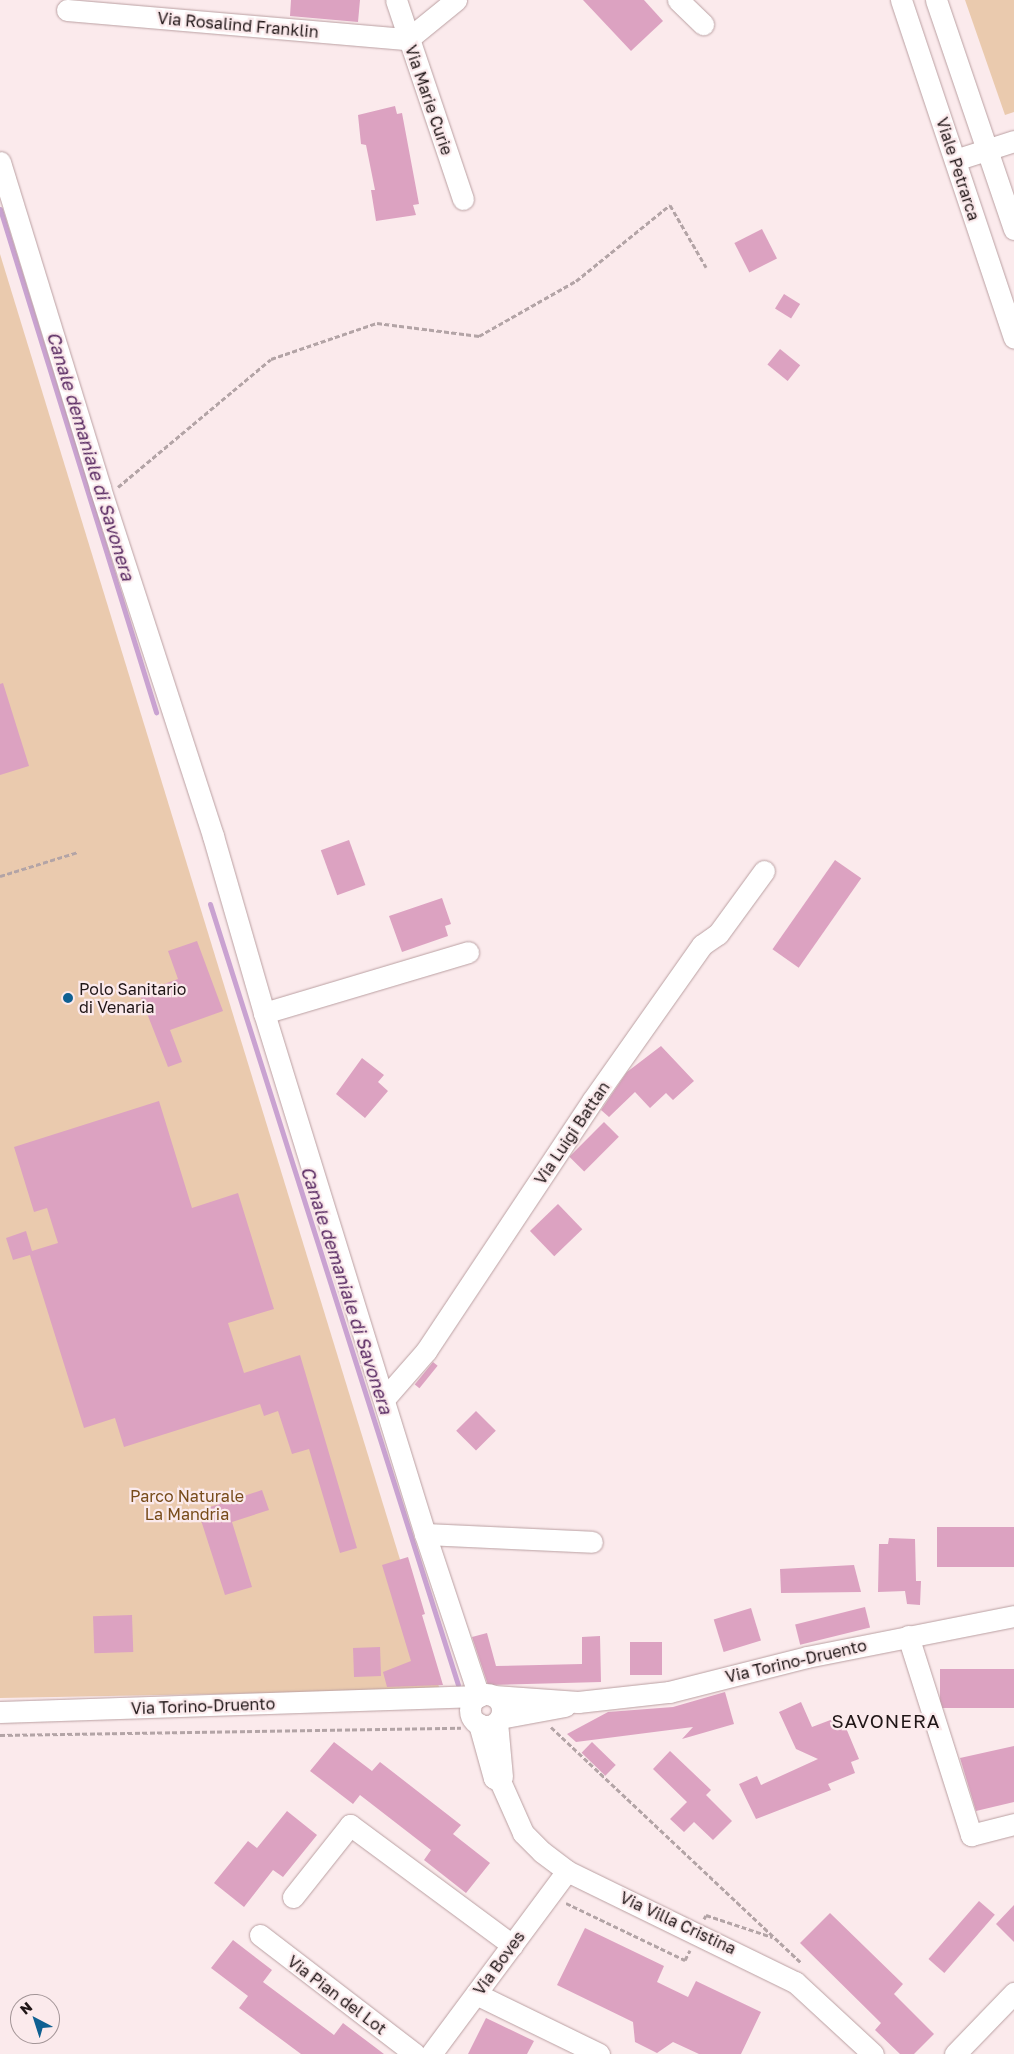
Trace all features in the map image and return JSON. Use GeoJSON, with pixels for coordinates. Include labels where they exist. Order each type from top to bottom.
{"type":"FeatureCollection","features":[{"type":"Feature","properties":{"kind":"street","name":"Via Marie Curie"},"geometry":{"type":"LineString","coordinates":[[396,0],[463,199]]}},
{"type":"Feature","properties":{"kind":"street"},"geometry":{"type":"LineString","coordinates":[[408,39],[456,0]]}},
{"type":"Feature","properties":{"kind":"street"},"geometry":{"type":"LineString","coordinates":[[678,0],[703,24]]}},
{"type":"Feature","properties":{"kind":"street","name":"Viale Petrarca"},"geometry":{"type":"LineString","coordinates":[[901,0],[1014,338]]}},
{"type":"Feature","properties":{"kind":"street"},"geometry":{"type":"LineString","coordinates":[[936,0],[1014,229]]}},
{"type":"Feature","properties":{"kind":"street","name":"Via Rosalind Franklin"},"geometry":{"type":"LineString","coordinates":[[67,10],[408,39]]}},
{"type":"Feature","properties":{"kind":"street"},"geometry":{"type":"LineString","coordinates":[[955,160],[1014,141]]}},
{"type":"Feature","properties":{"kind":"street"},"geometry":{"type":"LineString","coordinates":[[0,162],[100,488],[171,707],[208,842],[215,883],[250,965],[423,1528],[487,1696],[502,1708],[483,1723],[470,1708],[487,1696]]}},
{"type":"Feature","properties":{"kind":"street","name":"Via Luigi Battan"},"geometry":{"type":"LineString","coordinates":[[384,1399],[426,1352],[592,1101],[702,945],[718,934],[764,871]]}},
{"type":"Feature","properties":{"kind":"street"},"geometry":{"type":"LineString","coordinates":[[264,1014],[468,952]]}},
{"type":"Feature","properties":{"kind":"street"},"geometry":{"type":"LineString","coordinates":[[423,1528],[592,1542]]}},
{"type":"Feature","properties":{"kind":"street","name":"Via Torino-Druento"},"geometry":{"type":"LineString","coordinates":[[0,1712],[407,1700],[483,1723],[542,1712],[578,1702],[669,1692],[908,1636],[1014,1616]]}},
{"type":"Feature","properties":{"kind":"street"},"geometry":{"type":"LineString","coordinates":[[908,1636],[971,1835],[1014,1824]]}},
{"type":"Feature","properties":{"kind":"street","name":"Via Torino-Druento"},"geometry":{"type":"LineString","coordinates":[[407,1700],[416,1696],[487,1696],[578,1702]]}},
{"type":"Feature","properties":{"kind":"street","name":"Via Villa Cristina"},"geometry":{"type":"LineString","coordinates":[[483,1723],[503,1773],[500,1782],[523,1833],[567,1871],[795,1982],[873,2054]]}},
{"type":"Feature","properties":{"kind":"street"},"geometry":{"type":"LineString","coordinates":[[293,1897],[350,1825],[512,1945]]}},
{"type":"Feature","properties":{"kind":"street","name":"Via Boves"},"geometry":{"type":"LineString","coordinates":[[431,2054],[567,1871]]}},
{"type":"Feature","properties":{"kind":"street","name":"Via Pian del Lot"},"geometry":{"type":"LineString","coordinates":[[260,1935],[415,2054]]}},
{"type":"Feature","properties":{"kind":"street"},"geometry":{"type":"LineString","coordinates":[[955,2054],[1014,1993]]}},
{"type":"Feature","properties":{"kind":"street"},"geometry":{"type":"LineString","coordinates":[[476,1994],[599,2054]]}},
{"type":"Feature","properties":{"kind":"path"},"geometry":{"type":"LineString","coordinates":[[100,488],[119,487],[143,470],[271,359],[377,323],[479,336],[576,281],[670,205],[706,267]]}},
{"type":"Feature","properties":{"kind":"path"},"geometry":{"type":"LineString","coordinates":[[0,876],[78,852]]}},
{"type":"Feature","properties":{"kind":"path"},"geometry":{"type":"LineString","coordinates":[[542,1712],[543,1719],[775,1938]]}},
{"type":"Feature","properties":{"kind":"path"},"geometry":{"type":"LineString","coordinates":[[0,1735],[460,1726],[483,1723]]}},
{"type":"Feature","properties":{"kind":"green space"},"geometry":{"type":"Polygon","coordinates":[[[965,0],[1014,0],[1014,112],[1005,115],[965,0]]]}},
{"type":"Feature","properties":{"kind":"green space","name":"Parco Naturale La Mandria"},"geometry":{"type":"Polygon","coordinates":[[[0,254],[440,1690],[0,1698],[0,254]]]}},
{"type":"Feature","properties":{"kind":"building"},"geometry":{"type":"Polygon","coordinates":[[[291,0],[360,0],[358,22],[290,16],[291,0]]]}},
{"type":"Feature","properties":{"kind":"building"},"geometry":{"type":"Polygon","coordinates":[[[583,0],[644,0],[663,21],[631,51],[583,0]]]}},
{"type":"Feature","properties":{"kind":"building"},"geometry":{"type":"Polygon","coordinates":[[[395,106],[397,114],[402,113],[419,204],[413,205],[416,215],[376,221],[371,190],[375,190],[366,145],[361,144],[358,115],[395,106]]]}},
{"type":"Feature","properties":{"kind":"building"},"geometry":{"type":"Polygon","coordinates":[[[762,229],[777,258],[749,272],[734,243],[762,229]]]}},
{"type":"Feature","properties":{"kind":"building"},"geometry":{"type":"Polygon","coordinates":[[[784,294],[800,304],[791,318],[775,308],[784,294]]]}},
{"type":"Feature","properties":{"kind":"building"},"geometry":{"type":"Polygon","coordinates":[[[780,349],[800,365],[788,381],[767,365],[780,349]]]}},
{"type":"Feature","properties":{"kind":"building"},"geometry":{"type":"Polygon","coordinates":[[[3,683],[29,766],[0,775],[0,684],[3,683]]]}},
{"type":"Feature","properties":{"kind":"building"},"geometry":{"type":"Polygon","coordinates":[[[349,840],[365,885],[337,895],[321,850],[349,840]]]}},
{"type":"Feature","properties":{"kind":"building"},"geometry":{"type":"Polygon","coordinates":[[[835,860],[861,878],[799,968],[772,949],[835,860]]]}},
{"type":"Feature","properties":{"kind":"building"},"geometry":{"type":"Polygon","coordinates":[[[442,898],[451,924],[445,926],[448,936],[402,952],[389,916],[442,898]]]}},
{"type":"Feature","properties":{"kind":"building"},"geometry":{"type":"Polygon","coordinates":[[[197,941],[223,1011],[170,1030],[182,1062],[168,1067],[139,993],[178,979],[168,951],[197,941]]]}},
{"type":"Feature","properties":{"kind":"building"},"geometry":{"type":"Polygon","coordinates":[[[661,1046],[694,1081],[673,1100],[666,1093],[650,1108],[635,1092],[609,1117],[601,1110],[627,1072],[661,1046]]]}},
{"type":"Feature","properties":{"kind":"building"},"geometry":{"type":"Polygon","coordinates":[[[362,1058],[384,1075],[378,1082],[388,1091],[365,1118],[336,1094],[362,1058]]]}},
{"type":"Feature","properties":{"kind":"building"},"geometry":{"type":"Polygon","coordinates":[[[159,1101],[192,1208],[238,1193],[274,1309],[228,1323],[244,1373],[300,1355],[357,1548],[340,1553],[309,1449],[292,1454],[278,1411],[264,1416],[260,1404],[124,1447],[115,1418],[84,1428],[30,1255],[13,1260],[6,1238],[26,1231],[32,1251],[58,1243],[47,1208],[34,1212],[14,1147],[159,1101]]]}},
{"type":"Feature","properties":{"kind":"building"},"geometry":{"type":"Polygon","coordinates":[[[604,1122],[619,1137],[584,1171],[569,1157],[604,1122]]]}},
{"type":"Feature","properties":{"kind":"building"},"geometry":{"type":"Polygon","coordinates":[[[558,1204],[582,1229],[554,1256],[530,1231],[558,1204]]]}},
{"type":"Feature","properties":{"kind":"building"},"geometry":{"type":"Polygon","coordinates":[[[433,1362],[438,1366],[419,1388],[415,1385],[433,1362]]]}},
{"type":"Feature","properties":{"kind":"building"},"geometry":{"type":"Polygon","coordinates":[[[476,1411],[496,1431],[476,1451],[456,1431],[476,1411]]]}},
{"type":"Feature","properties":{"kind":"building"},"geometry":{"type":"Polygon","coordinates":[[[262,1490],[269,1510],[232,1522],[252,1587],[225,1595],[198,1511],[262,1490]]]}},
{"type":"Feature","properties":{"kind":"building"},"geometry":{"type":"Polygon","coordinates":[[[937,1527],[1014,1527],[1014,1567],[937,1567],[937,1527]]]}},
{"type":"Feature","properties":{"kind":"building"},"geometry":{"type":"Polygon","coordinates":[[[889,1538],[915,1539],[916,1581],[921,1581],[920,1605],[907,1604],[905,1591],[878,1592],[879,1544],[888,1544],[889,1538]]]}},
{"type":"Feature","properties":{"kind":"building"},"geometry":{"type":"Polygon","coordinates":[[[408,1557],[425,1614],[422,1615],[443,1685],[387,1687],[383,1672],[411,1661],[382,1565],[408,1557]]]}},
{"type":"Feature","properties":{"kind":"building"},"geometry":{"type":"Polygon","coordinates":[[[854,1565],[861,1592],[781,1593],[780,1569],[854,1565]]]}},
{"type":"Feature","properties":{"kind":"building"},"geometry":{"type":"Polygon","coordinates":[[[865,1607],[870,1627],[800,1645],[795,1624],[865,1607]]]}},
{"type":"Feature","properties":{"kind":"building"},"geometry":{"type":"Polygon","coordinates":[[[751,1608],[761,1641],[724,1652],[714,1619],[751,1608]]]}},
{"type":"Feature","properties":{"kind":"building"},"geometry":{"type":"Polygon","coordinates":[[[132,1615],[133,1652],[94,1653],[93,1616],[132,1615]]]}},
{"type":"Feature","properties":{"kind":"building"},"geometry":{"type":"Polygon","coordinates":[[[487,1633],[496,1666],[582,1664],[582,1637],[600,1636],[601,1682],[488,1685],[472,1637],[487,1633]]]}},
{"type":"Feature","properties":{"kind":"building"},"geometry":{"type":"Polygon","coordinates":[[[630,1642],[662,1642],[662,1675],[630,1675],[630,1642]]]}},
{"type":"Feature","properties":{"kind":"building"},"geometry":{"type":"Polygon","coordinates":[[[380,1647],[381,1676],[354,1677],[353,1648],[380,1647]]]}},
{"type":"Feature","properties":{"kind":"building"},"geometry":{"type":"Polygon","coordinates":[[[940,1669],[1014,1669],[1014,1708],[940,1708],[940,1669]]]}},
{"type":"Feature","properties":{"kind":"building"},"geometry":{"type":"Polygon","coordinates":[[[725,1692],[734,1724],[682,1739],[693,1727],[576,1742],[567,1734],[608,1712],[673,1707],[725,1692]]]}},
{"type":"Feature","properties":{"kind":"building"},"geometry":{"type":"Polygon","coordinates":[[[801,1702],[812,1727],[841,1716],[859,1759],[851,1762],[855,1773],[828,1784],[831,1790],[756,1819],[739,1784],[757,1776],[761,1785],[818,1759],[796,1749],[779,1712],[801,1702]]]}},
{"type":"Feature","properties":{"kind":"building"},"geometry":{"type":"Polygon","coordinates":[[[334,1742],[372,1771],[380,1762],[461,1825],[453,1834],[490,1863],[466,1893],[424,1860],[431,1850],[360,1795],[353,1804],[310,1771],[334,1742]]]}},
{"type":"Feature","properties":{"kind":"building"},"geometry":{"type":"Polygon","coordinates":[[[592,1742],[616,1765],[605,1776],[582,1753],[592,1742]]]}},
{"type":"Feature","properties":{"kind":"building"},"geometry":{"type":"Polygon","coordinates":[[[1014,1746],[1014,1802],[976,1811],[960,1758],[1014,1746]]]}},
{"type":"Feature","properties":{"kind":"building"},"geometry":{"type":"Polygon","coordinates":[[[670,1751],[711,1790],[706,1795],[732,1821],[713,1840],[694,1822],[684,1832],[670,1819],[687,1802],[653,1769],[670,1751]]]}},
{"type":"Feature","properties":{"kind":"building"},"geometry":{"type":"Polygon","coordinates":[[[287,1811],[317,1835],[283,1877],[273,1870],[244,1907],[214,1883],[248,1841],[257,1848],[287,1811]]]}},
{"type":"Feature","properties":{"kind":"building"},"geometry":{"type":"Polygon","coordinates":[[[979,1901],[995,1915],[944,1973],[928,1959],[979,1901]]]}},
{"type":"Feature","properties":{"kind":"building"},"geometry":{"type":"Polygon","coordinates":[[[1014,1905],[1014,1942],[996,1924],[1014,1905]]]}},
{"type":"Feature","properties":{"kind":"building"},"geometry":{"type":"Polygon","coordinates":[[[830,1913],[903,1984],[894,1994],[934,2034],[914,2054],[900,2054],[875,2030],[881,2023],[800,1943],[830,1913]]]}},
{"type":"Feature","properties":{"kind":"building"},"geometry":{"type":"Polygon","coordinates":[[[585,1928],[664,1966],[657,1982],[688,1997],[696,1981],[761,2012],[741,2054],[699,2054],[673,2042],[657,2053],[635,2042],[633,2022],[557,1985],[585,1928]]]}},
{"type":"Feature","properties":{"kind":"building"},"geometry":{"type":"Polygon","coordinates":[[[233,1940],[272,1970],[263,1982],[334,2035],[343,2023],[384,2054],[301,2054],[239,2008],[248,1996],[211,1968],[233,1940]]]}},
{"type":"Feature","properties":{"kind":"building"},"geometry":{"type":"Polygon","coordinates":[[[486,2018],[534,2041],[527,2054],[468,2054],[486,2018]]]}},
{"type":"Feature","properties":{"kind":"waterway","name":"Canale demaniale di Savonera"},"geometry":{"type":"LineString","coordinates":[[0,209],[156,712]]}},
{"type":"Feature","properties":{"kind":"waterway","name":"Canale demaniale di Savonera"},"geometry":{"type":"LineString","coordinates":[[210,904],[458,1685]]}},
{"type":"Feature","properties":{"kind":"place","name":"Polo Sanitario di Venaria"},"geometry":{"type":"Point","coordinates":[68,998]}},
{"type":"Feature","properties":{"kind":"district","name":"SAVONERA"},"geometry":{"type":"Point","coordinates":[886,1721]}}]}
